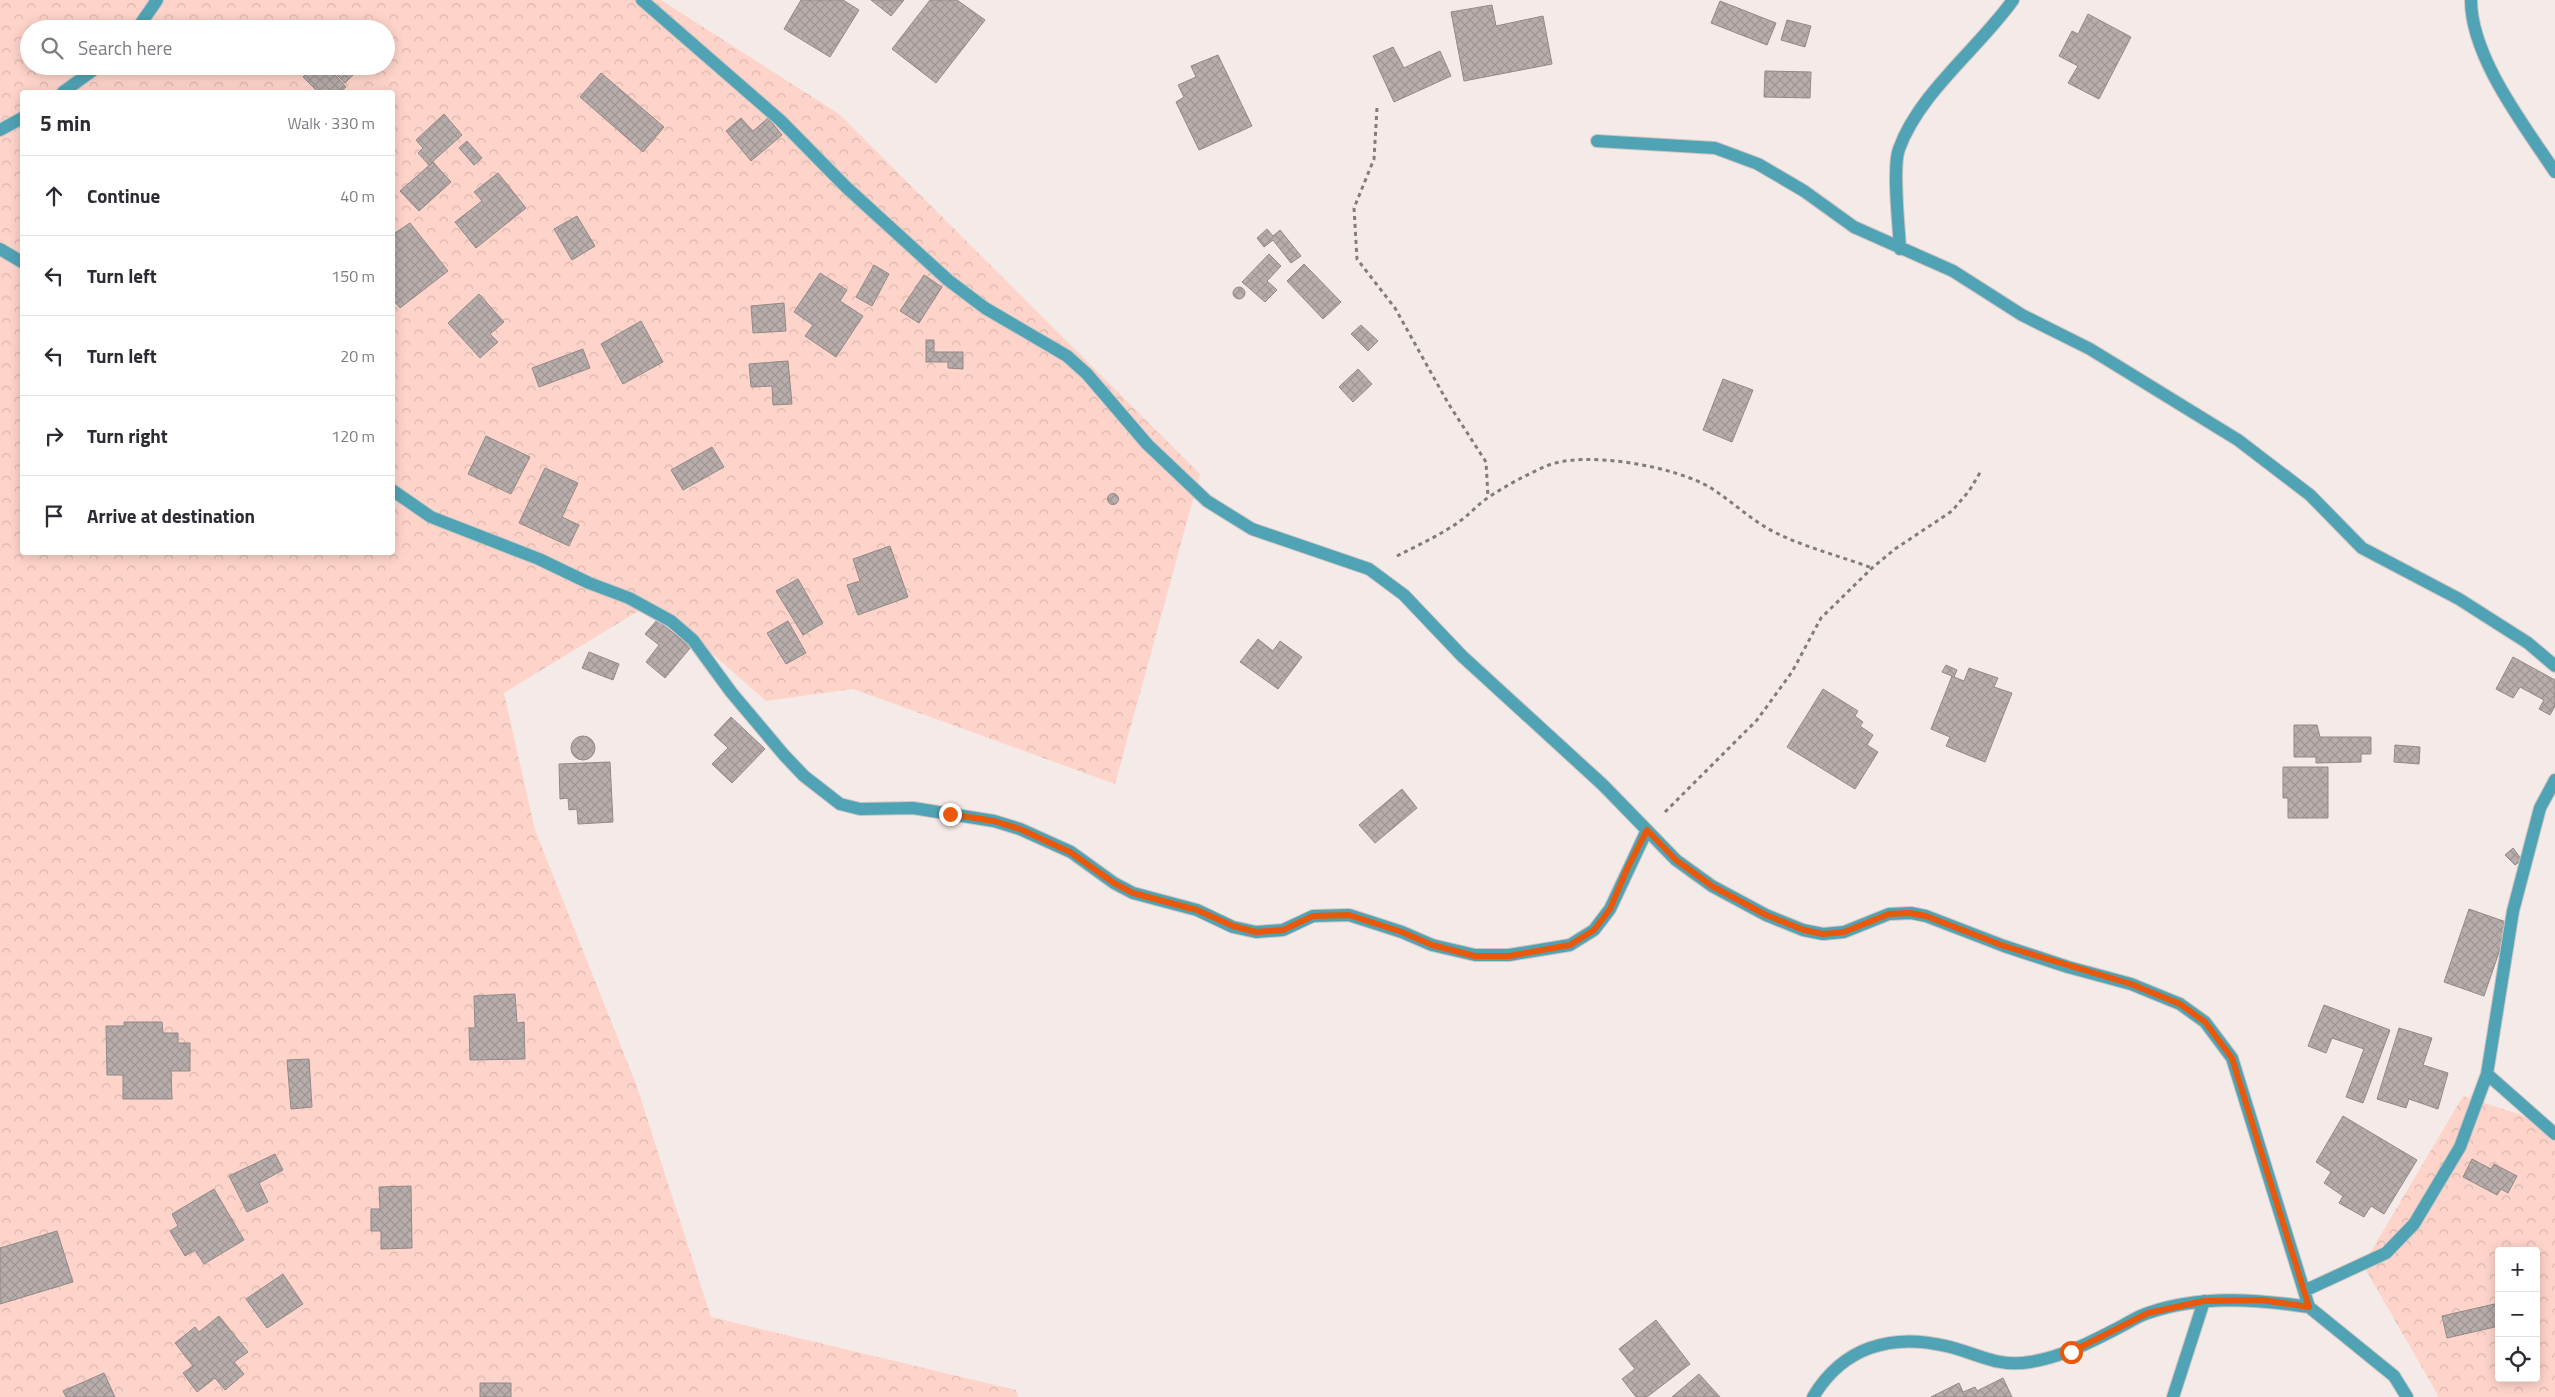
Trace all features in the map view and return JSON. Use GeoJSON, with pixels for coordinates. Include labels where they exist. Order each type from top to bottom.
{"type":"FeatureCollection","features":[{"type":"Feature","properties":{"kind":"street"},"geometry":{"type":"LineString","coordinates":[[143,20],[157,0]]}},
{"type":"Feature","properties":{"kind":"street"},"geometry":{"type":"LineString","coordinates":[[642,0],[780,120],[846,187],[948,280],[985,308],[1067,356],[1087,374],[1146,444],[1207,501],[1252,529],[1369,569],[1404,595],[1462,656],[1603,785],[1676,860],[1712,886],[1766,915],[1804,930],[1823,934],[1844,932],[1889,914],[1910,913],[1926,916],[2004,946],[2131,984],[2180,1004],[2199,1017],[2205,1022],[2232,1058],[2309,1307]]}},
{"type":"Feature","properties":{"kind":"street"},"geometry":{"type":"LineString","coordinates":[[1900,249],[1897,185],[1898,150],[1917,116],[1963,57],[1998,20],[2013,0]]}},
{"type":"Feature","properties":{"kind":"street"},"geometry":{"type":"LineString","coordinates":[[2471,0],[2478,44],[2510,103],[2555,172]]}},
{"type":"Feature","properties":{"kind":"street"},"geometry":{"type":"LineString","coordinates":[[66,90],[87,75]]}},
{"type":"Feature","properties":{"kind":"street"},"geometry":{"type":"LineString","coordinates":[[0,130],[20,119]]}},
{"type":"Feature","properties":{"kind":"street"},"geometry":{"type":"LineString","coordinates":[[1597,141],[1715,148],[1758,164],[1804,190],[1854,227],[1900,249],[1954,271],[2022,315],[2090,349],[2238,440],[2310,496],[2362,548],[2459,599],[2528,643],[2555,666]]}},
{"type":"Feature","properties":{"kind":"street"},"geometry":{"type":"LineString","coordinates":[[0,249],[20,261]]}},
{"type":"Feature","properties":{"kind":"street"},"geometry":{"type":"LineString","coordinates":[[395,492],[431,517],[539,559],[589,583],[629,598],[671,621],[693,640],[732,692],[784,755],[804,776],[840,804],[860,809],[913,808],[994,821],[1020,829],[1070,852],[1114,883],[1133,893],[1197,910],[1233,926],[1256,932],[1283,930],[1313,916],[1349,915],[1402,932],[1432,945],[1475,956],[1509,956],[1570,945],[1594,930],[1610,909],[1627,869],[1647,830]]}},
{"type":"Feature","properties":{"kind":"street"},"geometry":{"type":"LineString","coordinates":[[2304,1291],[2386,1253],[2414,1224],[2460,1147],[2487,1074],[2513,912],[2540,808],[2555,780]]}},
{"type":"Feature","properties":{"kind":"street"},"geometry":{"type":"LineString","coordinates":[[2487,1074],[2555,1134]]}},
{"type":"Feature","properties":{"kind":"street"},"geometry":{"type":"LineString","coordinates":[[1813,1397],[1835,1368],[1856,1354],[1878,1344],[1898,1340],[1918,1341],[1947,1346],[2003,1364],[2030,1362],[2071,1352],[2148,1313],[2204,1301],[2262,1300],[2309,1307],[2394,1376],[2407,1397]]}},
{"type":"Feature","properties":{"kind":"street"},"geometry":{"type":"LineString","coordinates":[[2173,1397],[2204,1301]]}},
{"type":"Feature","properties":{"kind":"path"},"geometry":{"type":"LineString","coordinates":[[1377,108],[1374,159],[1354,208],[1357,259],[1395,308],[1448,404],[1486,462],[1488,498]]}},
{"type":"Feature","properties":{"kind":"path"},"geometry":{"type":"LineString","coordinates":[[1369,569],[1421,544],[1460,521],[1488,498],[1517,480],[1565,459],[1580,459],[1664,469],[1710,488],[1774,532],[1809,548],[1838,555],[1872,568]]}},
{"type":"Feature","properties":{"kind":"path"},"geometry":{"type":"LineString","coordinates":[[1647,830],[1756,720],[1792,672],[1821,618],[1872,568],[1895,549],[1952,511],[1969,491],[1981,471]]}},
{"type":"Feature","properties":{"kind":"green space"},"geometry":{"type":"Polygon","coordinates":[[[0,0],[661,0],[839,114],[1200,474],[1115,784],[853,689],[766,701],[653,602],[504,693],[535,830],[636,1084],[711,1317],[1016,1390],[1018,1397],[0,1397],[0,0]]]}},
{"type":"Feature","properties":{"kind":"green space"},"geometry":{"type":"Polygon","coordinates":[[[2463,1096],[2555,1126],[2555,1397],[2439,1397],[2363,1265],[2463,1096]]]}},
{"type":"Feature","properties":{"kind":"building"},"geometry":{"type":"Polygon","coordinates":[[[801,0],[843,0],[859,10],[830,57],[784,29],[801,0]]]}},
{"type":"Feature","properties":{"kind":"building"},"geometry":{"type":"Polygon","coordinates":[[[871,0],[904,0],[891,16],[871,0]]]}},
{"type":"Feature","properties":{"kind":"building"},"geometry":{"type":"Polygon","coordinates":[[[930,0],[957,0],[985,20],[936,83],[892,49],[930,0]]]}},
{"type":"Feature","properties":{"kind":"building"},"geometry":{"type":"Polygon","coordinates":[[[1720,1],[1776,23],[1767,45],[1711,23],[1720,1]]]}},
{"type":"Feature","properties":{"kind":"building"},"geometry":{"type":"Polygon","coordinates":[[[1492,5],[1496,26],[1543,16],[1552,64],[1464,81],[1451,12],[1492,5]]]}},
{"type":"Feature","properties":{"kind":"building"},"geometry":{"type":"Polygon","coordinates":[[[2088,14],[2131,37],[2099,99],[2068,83],[2078,66],[2059,56],[2072,31],[2078,34],[2088,14]]]}},
{"type":"Feature","properties":{"kind":"building"},"geometry":{"type":"Polygon","coordinates":[[[1787,20],[1811,26],[1805,47],[1781,40],[1787,20]]]}},
{"type":"Feature","properties":{"kind":"building"},"geometry":{"type":"Polygon","coordinates":[[[1393,47],[1404,68],[1440,51],[1451,76],[1394,102],[1373,56],[1393,47]]]}},
{"type":"Feature","properties":{"kind":"building"},"geometry":{"type":"Polygon","coordinates":[[[1218,55],[1252,126],[1199,150],[1176,102],[1184,97],[1178,85],[1196,77],[1191,66],[1218,55]]]}},
{"type":"Feature","properties":{"kind":"building"},"geometry":{"type":"Polygon","coordinates":[[[1765,71],[1811,72],[1810,98],[1764,97],[1765,71]]]}},
{"type":"Feature","properties":{"kind":"building"},"geometry":{"type":"Polygon","coordinates":[[[601,73],[664,127],[643,152],[580,97],[601,73]]]}},
{"type":"Feature","properties":{"kind":"building"},"geometry":{"type":"Polygon","coordinates":[[[305,75],[335,75],[346,87],[342,90],[316,90],[303,77],[305,75]]]}},
{"type":"Feature","properties":{"kind":"building"},"geometry":{"type":"Polygon","coordinates":[[[337,75],[353,75],[345,83],[337,75]]]}},
{"type":"Feature","properties":{"kind":"building"},"geometry":{"type":"Polygon","coordinates":[[[444,114],[462,135],[429,165],[418,153],[423,148],[416,140],[444,114]]]}},
{"type":"Feature","properties":{"kind":"building"},"geometry":{"type":"Polygon","coordinates":[[[741,118],[753,131],[768,118],[782,135],[751,161],[726,131],[741,118]]]}},
{"type":"Feature","properties":{"kind":"building"},"geometry":{"type":"Polygon","coordinates":[[[467,141],[482,158],[474,165],[459,148],[467,141]]]}},
{"type":"Feature","properties":{"kind":"building"},"geometry":{"type":"Polygon","coordinates":[[[433,162],[451,182],[419,211],[400,191],[433,162]]]}},
{"type":"Feature","properties":{"kind":"building"},"geometry":{"type":"Polygon","coordinates":[[[498,173],[526,208],[476,248],[455,222],[482,201],[474,192],[498,173]]]}},
{"type":"Feature","properties":{"kind":"building"},"geometry":{"type":"Polygon","coordinates":[[[577,216],[595,246],[572,260],[554,229],[577,216]]]}},
{"type":"Feature","properties":{"kind":"building"},"geometry":{"type":"Polygon","coordinates":[[[410,223],[448,271],[400,308],[395,302],[395,233],[410,223]]]}},
{"type":"Feature","properties":{"kind":"building"},"geometry":{"type":"Polygon","coordinates":[[[1267,229],[1273,236],[1280,230],[1301,256],[1291,263],[1273,240],[1264,247],[1257,238],[1267,229]]]}},
{"type":"Feature","properties":{"kind":"building"},"geometry":{"type":"Polygon","coordinates":[[[1269,254],[1281,266],[1267,281],[1277,290],[1265,302],[1242,282],[1269,254]]]}},
{"type":"Feature","properties":{"kind":"building"},"geometry":{"type":"Polygon","coordinates":[[[1304,264],[1341,302],[1323,319],[1287,281],[1304,264]]]}},
{"type":"Feature","properties":{"kind":"building"},"geometry":{"type":"Polygon","coordinates":[[[874,265],[889,274],[872,306],[856,297],[874,265]]]}},
{"type":"Feature","properties":{"kind":"building"},"geometry":{"type":"Polygon","coordinates":[[[820,273],[847,290],[840,301],[863,316],[836,357],[805,336],[813,325],[794,312],[820,273]]]}},
{"type":"Feature","properties":{"kind":"building"},"geometry":{"type":"Polygon","coordinates":[[[924,275],[942,287],[919,323],[900,311],[924,275]]]}},
{"type":"Feature","properties":{"kind":"building"},"geometry":{"type":"Polygon","coordinates":[[[1237,287],[1241,287],[1245,293],[1241,299],[1237,299],[1233,295],[1233,291],[1237,287]]]}},
{"type":"Feature","properties":{"kind":"building"},"geometry":{"type":"Polygon","coordinates":[[[479,294],[504,322],[490,334],[498,342],[480,358],[448,323],[479,294]]]}},
{"type":"Feature","properties":{"kind":"building"},"geometry":{"type":"Polygon","coordinates":[[[784,303],[786,331],[753,333],[751,306],[784,303]]]}},
{"type":"Feature","properties":{"kind":"building"},"geometry":{"type":"Polygon","coordinates":[[[641,321],[663,362],[623,384],[601,344],[641,321]]]}},
{"type":"Feature","properties":{"kind":"building"},"geometry":{"type":"Polygon","coordinates":[[[1361,325],[1378,341],[1368,351],[1351,334],[1361,325]]]}},
{"type":"Feature","properties":{"kind":"building"},"geometry":{"type":"Polygon","coordinates":[[[926,340],[934,340],[934,352],[963,352],[963,369],[948,368],[948,362],[926,362],[926,340]]]}},
{"type":"Feature","properties":{"kind":"building"},"geometry":{"type":"Polygon","coordinates":[[[583,349],[590,368],[539,387],[532,368],[583,349]]]}},
{"type":"Feature","properties":{"kind":"building"},"geometry":{"type":"Polygon","coordinates":[[[788,361],[792,404],[773,405],[772,386],[751,387],[749,364],[788,361]]]}},
{"type":"Feature","properties":{"kind":"building"},"geometry":{"type":"Polygon","coordinates":[[[1358,369],[1372,384],[1353,402],[1339,387],[1358,369]]]}},
{"type":"Feature","properties":{"kind":"building"},"geometry":{"type":"Polygon","coordinates":[[[1723,379],[1753,390],[1732,442],[1703,430],[1723,379]]]}},
{"type":"Feature","properties":{"kind":"building"},"geometry":{"type":"Polygon","coordinates":[[[486,436],[530,457],[511,494],[468,474],[486,436]]]}},
{"type":"Feature","properties":{"kind":"building"},"geometry":{"type":"Polygon","coordinates":[[[712,447],[724,467],[683,490],[671,470],[712,447]]]}},
{"type":"Feature","properties":{"kind":"building"},"geometry":{"type":"Polygon","coordinates":[[[545,468],[578,483],[562,517],[579,525],[569,546],[519,523],[545,468]]]}},
{"type":"Feature","properties":{"kind":"building"},"geometry":{"type":"Polygon","coordinates":[[[1113,493],[1119,499],[1113,505],[1107,499],[1113,493]]]}},
{"type":"Feature","properties":{"kind":"building"},"geometry":{"type":"Polygon","coordinates":[[[890,546],[908,597],[858,615],[847,585],[860,581],[853,559],[890,546]]]}},
{"type":"Feature","properties":{"kind":"building"},"geometry":{"type":"Polygon","coordinates":[[[798,579],[823,623],[803,635],[776,591],[798,579]]]}},
{"type":"Feature","properties":{"kind":"building"},"geometry":{"type":"Polygon","coordinates":[[[657,620],[691,647],[665,678],[646,662],[659,645],[645,634],[657,620]]]}},
{"type":"Feature","properties":{"kind":"building"},"geometry":{"type":"Polygon","coordinates":[[[788,621],[806,653],[786,664],[767,633],[788,621]]]}},
{"type":"Feature","properties":{"kind":"building"},"geometry":{"type":"Polygon","coordinates":[[[1258,639],[1273,651],[1280,641],[1302,657],[1278,689],[1240,662],[1258,639]]]}},
{"type":"Feature","properties":{"kind":"building"},"geometry":{"type":"Polygon","coordinates":[[[589,652],[619,664],[613,680],[582,668],[589,652]]]}},
{"type":"Feature","properties":{"kind":"building"},"geometry":{"type":"Polygon","coordinates":[[[2513,657],[2555,680],[2555,706],[2550,715],[2539,709],[2544,700],[2520,687],[2513,698],[2496,689],[2513,657]]]}},
{"type":"Feature","properties":{"kind":"building"},"geometry":{"type":"Polygon","coordinates":[[[1946,665],[1957,670],[1954,677],[1964,681],[1969,668],[1998,678],[1994,687],[2012,693],[1985,762],[1946,746],[1950,737],[1931,729],[1952,676],[1942,672],[1946,665]]]}},
{"type":"Feature","properties":{"kind":"building"},"geometry":{"type":"Polygon","coordinates":[[[1823,689],[1858,711],[1855,716],[1863,722],[1860,726],[1873,735],[1867,745],[1878,752],[1855,789],[1787,747],[1823,689]]]}},
{"type":"Feature","properties":{"kind":"building"},"geometry":{"type":"Polygon","coordinates":[[[731,717],[765,749],[732,783],[712,764],[728,748],[714,735],[731,717]]]}},
{"type":"Feature","properties":{"kind":"building"},"geometry":{"type":"Polygon","coordinates":[[[2294,725],[2317,725],[2320,737],[2371,737],[2371,754],[2361,754],[2361,762],[2316,763],[2316,757],[2294,757],[2294,725]]]}},
{"type":"Feature","properties":{"kind":"building"},"geometry":{"type":"Polygon","coordinates":[[[583,736],[588,737],[594,743],[594,753],[588,759],[583,760],[578,759],[572,753],[571,748],[572,743],[578,737],[583,736]]]}},
{"type":"Feature","properties":{"kind":"building"},"geometry":{"type":"Polygon","coordinates":[[[2395,745],[2420,747],[2419,764],[2394,762],[2395,745]]]}},
{"type":"Feature","properties":{"kind":"building"},"geometry":{"type":"Polygon","coordinates":[[[610,762],[613,822],[578,824],[577,809],[569,810],[568,798],[560,799],[559,764],[610,762]]]}},
{"type":"Feature","properties":{"kind":"building"},"geometry":{"type":"Polygon","coordinates":[[[2283,767],[2328,767],[2328,818],[2288,818],[2288,798],[2283,798],[2283,767]]]}},
{"type":"Feature","properties":{"kind":"building"},"geometry":{"type":"Polygon","coordinates":[[[1402,789],[1417,808],[1375,843],[1359,825],[1402,789]]]}},
{"type":"Feature","properties":{"kind":"building"},"geometry":{"type":"Polygon","coordinates":[[[2513,848],[2522,860],[2515,865],[2505,855],[2513,848]]]}},
{"type":"Feature","properties":{"kind":"building"},"geometry":{"type":"Polygon","coordinates":[[[2469,909],[2509,923],[2484,996],[2444,982],[2469,909]]]}},
{"type":"Feature","properties":{"kind":"building"},"geometry":{"type":"Polygon","coordinates":[[[515,994],[517,1023],[524,1022],[525,1059],[470,1060],[469,1028],[475,1028],[474,996],[515,994]]]}},
{"type":"Feature","properties":{"kind":"building"},"geometry":{"type":"Polygon","coordinates":[[[2324,1005],[2390,1030],[2363,1103],[2346,1097],[2364,1049],[2332,1038],[2326,1053],[2308,1046],[2324,1005]]]}},
{"type":"Feature","properties":{"kind":"building"},"geometry":{"type":"Polygon","coordinates":[[[124,1022],[162,1022],[163,1033],[178,1033],[178,1043],[190,1043],[190,1071],[171,1071],[172,1099],[123,1099],[123,1075],[107,1075],[106,1026],[124,1026],[124,1022]]]}},
{"type":"Feature","properties":{"kind":"building"},"geometry":{"type":"Polygon","coordinates":[[[2399,1028],[2432,1038],[2423,1065],[2448,1073],[2438,1109],[2409,1099],[2406,1108],[2377,1099],[2399,1028]]]}},
{"type":"Feature","properties":{"kind":"building"},"geometry":{"type":"Polygon","coordinates":[[[309,1059],[312,1107],[291,1109],[287,1060],[309,1059]]]}},
{"type":"Feature","properties":{"kind":"building"},"geometry":{"type":"Polygon","coordinates":[[[2343,1116],[2417,1160],[2384,1214],[2371,1206],[2364,1217],[2339,1203],[2343,1196],[2324,1183],[2331,1172],[2316,1162],[2343,1116]]]}},
{"type":"Feature","properties":{"kind":"building"},"geometry":{"type":"Polygon","coordinates":[[[275,1154],[283,1170],[259,1183],[268,1202],[247,1212],[229,1176],[275,1154]]]}},
{"type":"Feature","properties":{"kind":"building"},"geometry":{"type":"Polygon","coordinates":[[[2472,1159],[2491,1169],[2494,1164],[2517,1176],[2508,1193],[2501,1189],[2497,1195],[2463,1177],[2472,1159]]]}},
{"type":"Feature","properties":{"kind":"building"},"geometry":{"type":"Polygon","coordinates":[[[411,1186],[412,1248],[381,1249],[381,1231],[371,1231],[371,1209],[380,1209],[379,1187],[411,1186]]]}},
{"type":"Feature","properties":{"kind":"building"},"geometry":{"type":"Polygon","coordinates":[[[214,1189],[244,1240],[204,1264],[195,1250],[185,1256],[170,1231],[178,1226],[172,1214],[214,1189]]]}},
{"type":"Feature","properties":{"kind":"building"},"geometry":{"type":"Polygon","coordinates":[[[57,1231],[73,1282],[0,1304],[0,1248],[57,1231]]]}},
{"type":"Feature","properties":{"kind":"building"},"geometry":{"type":"Polygon","coordinates":[[[283,1274],[303,1304],[267,1328],[246,1299],[283,1274]]]}},
{"type":"Feature","properties":{"kind":"building"},"geometry":{"type":"Polygon","coordinates":[[[2495,1304],[2495,1327],[2447,1338],[2442,1316],[2495,1304]]]}},
{"type":"Feature","properties":{"kind":"building"},"geometry":{"type":"Polygon","coordinates":[[[219,1316],[248,1352],[234,1362],[244,1374],[225,1390],[215,1378],[197,1392],[183,1373],[193,1366],[175,1343],[195,1327],[199,1332],[219,1316]]]}},
{"type":"Feature","properties":{"kind":"building"},"geometry":{"type":"Polygon","coordinates":[[[1656,1320],[1690,1364],[1647,1397],[1636,1397],[1622,1379],[1635,1369],[1619,1349],[1656,1320]]]}},
{"type":"Feature","properties":{"kind":"building"},"geometry":{"type":"Polygon","coordinates":[[[104,1373],[115,1397],[66,1397],[63,1391],[104,1373]]]}},
{"type":"Feature","properties":{"kind":"building"},"geometry":{"type":"Polygon","coordinates":[[[1699,1374],[1720,1397],[1672,1397],[1699,1374]]]}},
{"type":"Feature","properties":{"kind":"building"},"geometry":{"type":"Polygon","coordinates":[[[2003,1378],[2012,1397],[1931,1397],[1959,1383],[1963,1392],[1975,1387],[1977,1391],[2003,1378]]]}},
{"type":"Feature","properties":{"kind":"building"},"geometry":{"type":"Polygon","coordinates":[[[480,1383],[511,1383],[511,1397],[480,1397],[480,1383]]]}},
{"type":"Feature","properties":{"kind":"route"},"geometry":{"type":"LineString","coordinates":[[950,814],[994,821],[1020,829],[1070,852],[1114,883],[1133,893],[1197,910],[1233,926],[1256,932],[1283,930],[1313,916],[1349,915],[1402,932],[1432,945],[1475,956],[1509,956],[1570,945],[1594,930],[1610,909],[1627,869],[1647,830],[1676,860],[1712,886],[1766,915],[1804,930],[1823,934],[1844,932],[1889,914],[1910,913],[1926,916],[2004,946],[2068,967],[2131,984],[2180,1004],[2205,1022],[2232,1058],[2309,1307],[2262,1300],[2204,1301],[2148,1313],[2071,1352]]}}]}
